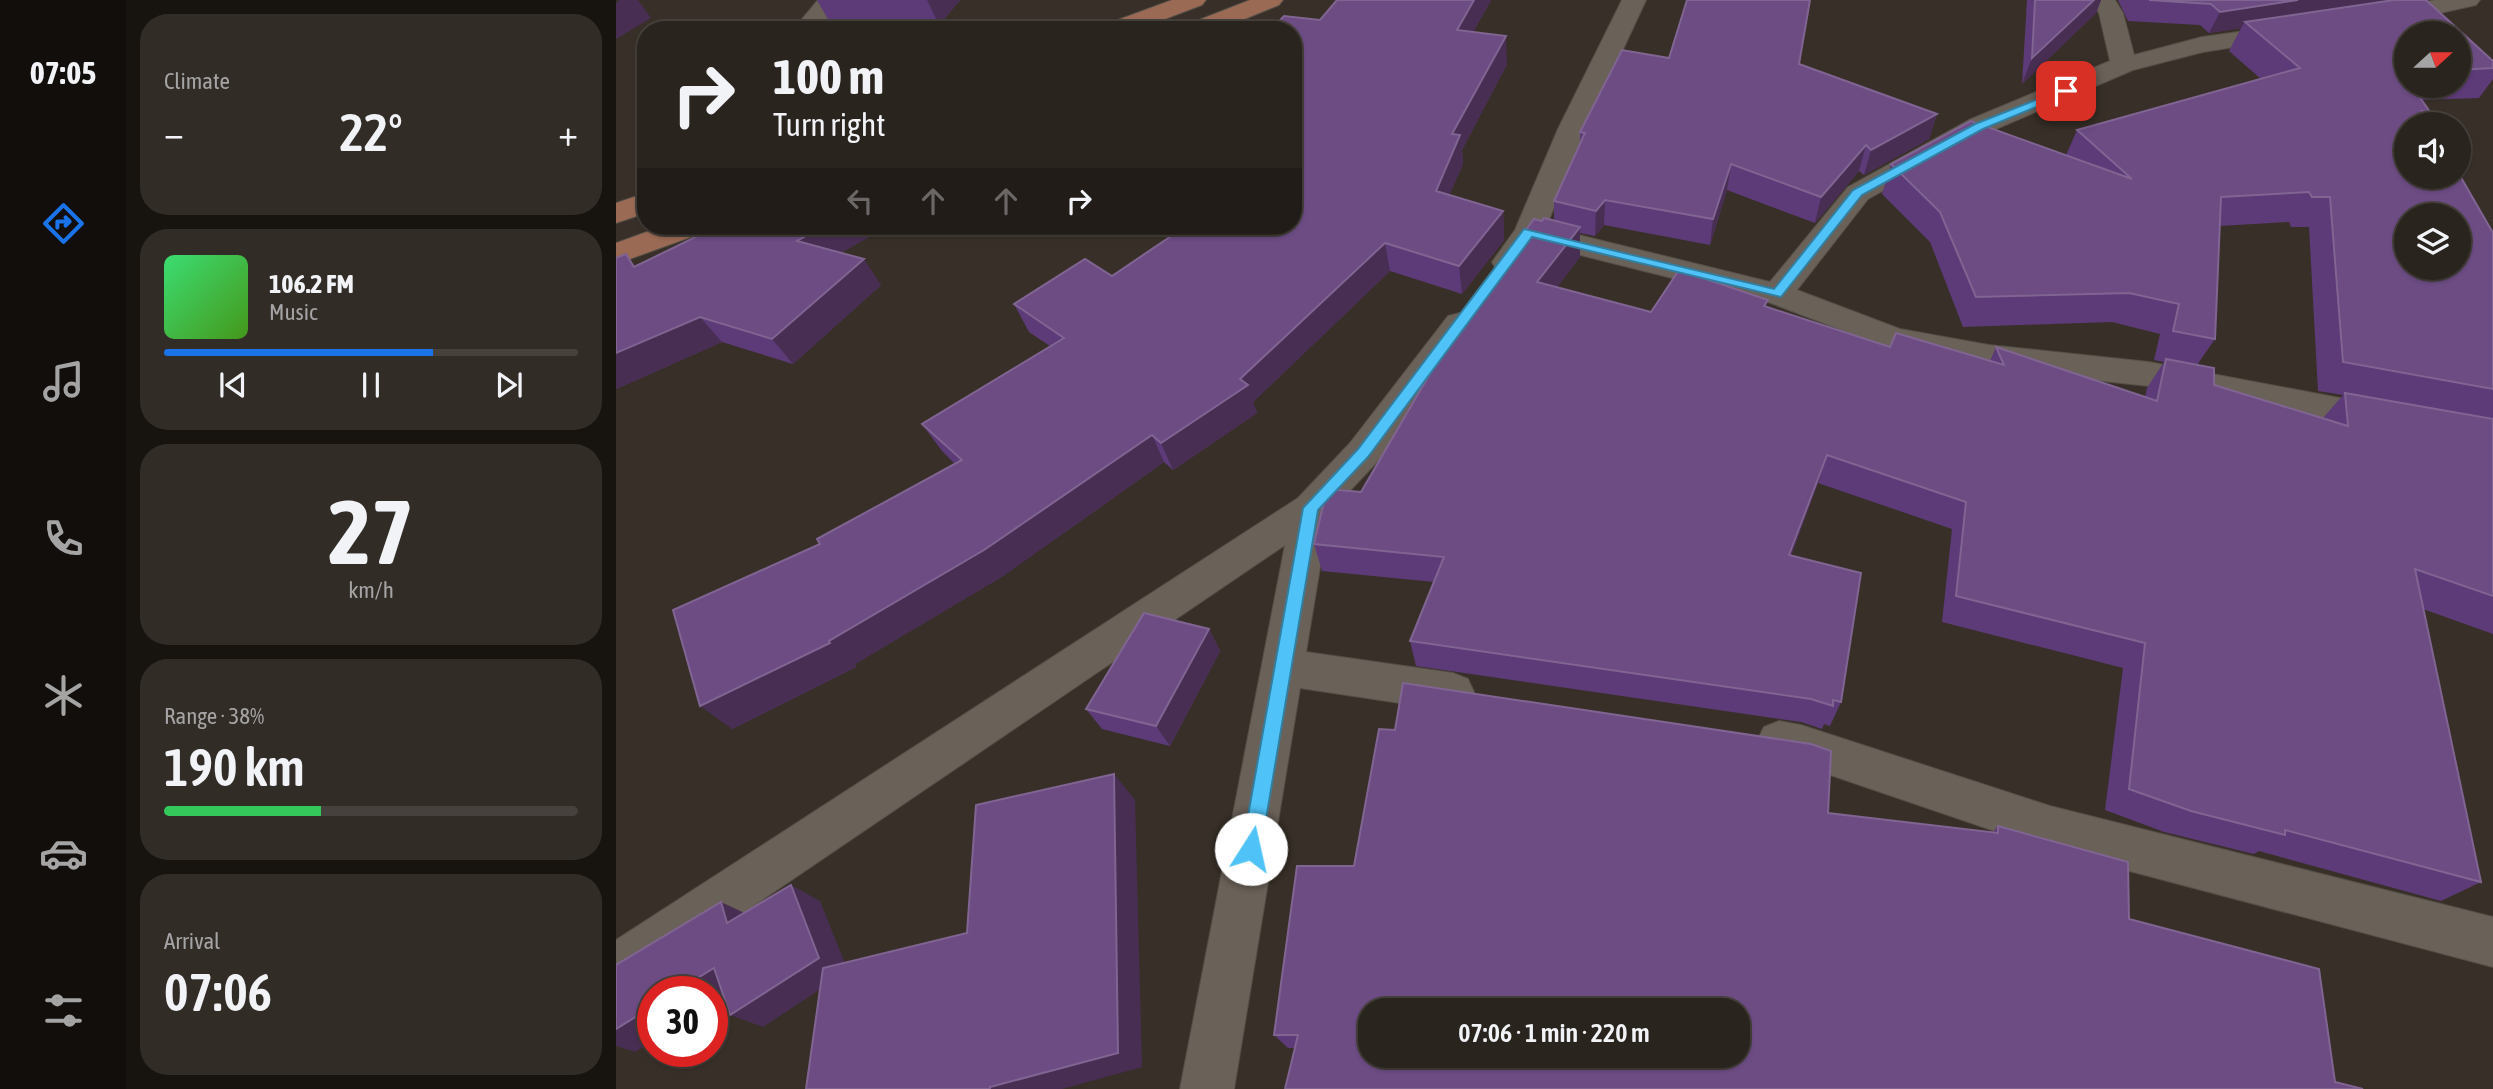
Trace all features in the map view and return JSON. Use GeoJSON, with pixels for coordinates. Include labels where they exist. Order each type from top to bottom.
{"type":"FeatureCollection","features":[{"type":"Feature","properties":{"kind":"main road"},"geometry":{"type":"LineString","coordinates":[[1137,21],[1194,0]]}},
{"type":"Feature","properties":{"kind":"main road"},"geometry":{"type":"LineString","coordinates":[[1218,21],[1271,0]]}},
{"type":"Feature","properties":{"kind":"main road"},"geometry":{"type":"LineString","coordinates":[[616,214],[637,206]]}},
{"type":"Feature","properties":{"kind":"main road"},"geometry":{"type":"LineString","coordinates":[[616,254],[667,235]]}},
{"type":"Feature","properties":{"kind":"street"},"geometry":{"type":"LineString","coordinates":[[813,21],[831,0]]}},
{"type":"Feature","properties":{"kind":"street"},"geometry":{"type":"LineString","coordinates":[[616,970],[1311,508],[1363,453],[1529,232],[1572,130],[1634,0]]}},
{"type":"Feature","properties":{"kind":"street"},"geometry":{"type":"LineString","coordinates":[[2103,0],[2111,13],[2124,65]]}},
{"type":"Feature","properties":{"kind":"street"},"geometry":{"type":"LineString","coordinates":[[2365,21],[2420,13],[2468,0]]}},
{"type":"Feature","properties":{"kind":"street"},"geometry":{"type":"LineString","coordinates":[[1777,294],[1858,193],[1979,126],[2124,65],[2202,45],[2312,29]]}},
{"type":"Feature","properties":{"kind":"street"},"geometry":{"type":"LineString","coordinates":[[1529,232],[1777,294],[1894,339],[1989,357],[2149,374],[2417,425]]}},
{"type":"Feature","properties":{"kind":"street"},"geometry":{"type":"LineString","coordinates":[[1207,1089],[1311,508]]}},
{"type":"Feature","properties":{"kind":"street"},"geometry":{"type":"LineString","coordinates":[[1282,667],[1488,698]]}},
{"type":"Feature","properties":{"kind":"street"},"geometry":{"type":"LineString","coordinates":[[1735,735],[1801,745],[2050,828],[2493,942]]}},
{"type":"Feature","properties":{"kind":"building"},"geometry":{"type":"Polygon","coordinates":[[[1337,0],[1474,0],[1457,30],[1506,36],[1452,134],[1460,135],[1436,191],[1503,211],[1459,266],[1385,243],[1240,379],[1248,385],[1161,443],[1152,435],[984,550],[829,641],[830,643],[700,706],[673,610],[820,544],[817,539],[962,460],[922,424],[1064,338],[1014,304],[1085,259],[1112,276],[1173,235],[1302,235],[1302,21],[1279,21],[1284,16],[1320,20],[1337,0]]]}},
{"type":"Feature","properties":{"kind":"building"},"geometry":{"type":"Polygon","coordinates":[[[1687,0],[1810,0],[1799,64],[1937,114],[1871,150],[1866,145],[1821,197],[1731,164],[1713,219],[1605,200],[1596,211],[1554,201],[1585,133],[1580,132],[1622,50],[1669,58],[1687,0]]]}},
{"type":"Feature","properties":{"kind":"building"},"geometry":{"type":"Polygon","coordinates":[[[2035,0],[2094,0],[2032,58],[2035,0]]]}},
{"type":"Feature","properties":{"kind":"building"},"geometry":{"type":"Polygon","coordinates":[[[2149,0],[2298,0],[2220,12],[2211,4],[2149,0]]]}},
{"type":"Feature","properties":{"kind":"building"},"geometry":{"type":"Polygon","coordinates":[[[2394,0],[2426,0],[2449,21],[2394,21],[2394,98],[2420,98],[2430,112],[2394,112],[2394,189],[2468,189],[2493,233],[2493,389],[2343,362],[2330,197],[2312,197],[2309,192],[2221,197],[2215,339],[2173,331],[2179,304],[2129,293],[1976,297],[1940,212],[1891,164],[1971,121],[2132,179],[2077,130],[2300,68],[2245,22],[2394,0]]]}},
{"type":"Feature","properties":{"kind":"building"},"geometry":{"type":"Polygon","coordinates":[[[2471,41],[2493,61],[2493,68],[2471,69],[2471,41]]]}},
{"type":"Feature","properties":{"kind":"building"},"geometry":{"type":"Polygon","coordinates":[[[1544,218],[1580,227],[1537,282],[1651,312],[1679,270],[1768,300],[1764,306],[1890,347],[1896,333],[2004,365],[1996,347],[2157,401],[2166,359],[2214,368],[2214,385],[2348,426],[2345,393],[2493,419],[2493,596],[2415,569],[2481,882],[2285,830],[2285,835],[2191,811],[2129,789],[2145,643],[1956,596],[1966,502],[1827,455],[1789,555],[1861,573],[1841,702],[1833,700],[1833,706],[1811,699],[1410,641],[1444,557],[1314,544],[1327,489],[1361,492],[1435,365],[1428,362],[1534,219],[1542,221],[1544,218]]]}},
{"type":"Feature","properties":{"kind":"building"},"geometry":{"type":"Polygon","coordinates":[[[700,235],[808,235],[797,241],[864,259],[772,339],[700,317],[616,353],[616,258],[626,254],[634,267],[700,235]]]}},
{"type":"Feature","properties":{"kind":"building"},"geometry":{"type":"Polygon","coordinates":[[[1144,613],[1209,629],[1156,726],[1086,709],[1144,613]]]}},
{"type":"Feature","properties":{"kind":"building"},"geometry":{"type":"Polygon","coordinates":[[[1403,683],[1811,744],[1831,751],[1828,813],[1998,833],[1998,826],[2128,862],[2129,919],[2319,969],[2335,1082],[2363,1089],[1285,1089],[1298,1035],[1274,1035],[1297,866],[1354,866],[1379,729],[1395,730],[1403,683]]]}},
{"type":"Feature","properties":{"kind":"building"},"geometry":{"type":"Polygon","coordinates":[[[1114,774],[1118,1053],[990,1089],[806,1089],[823,968],[967,933],[976,805],[1114,774]]]}},
{"type":"Feature","properties":{"kind":"building"},"geometry":{"type":"Polygon","coordinates":[[[791,885],[819,958],[730,1015],[728,976],[717,976],[714,968],[701,976],[637,976],[637,1016],[616,1029],[616,965],[721,902],[727,923],[791,885]]]}},
{"type":"Feature","properties":{"kind":"route"},"geometry":{"type":"LineString","coordinates":[[1251,849],[1311,508],[1363,453],[1529,232],[1777,294],[1858,193],[1932,155],[1979,126],[2066,91]]}}]}
